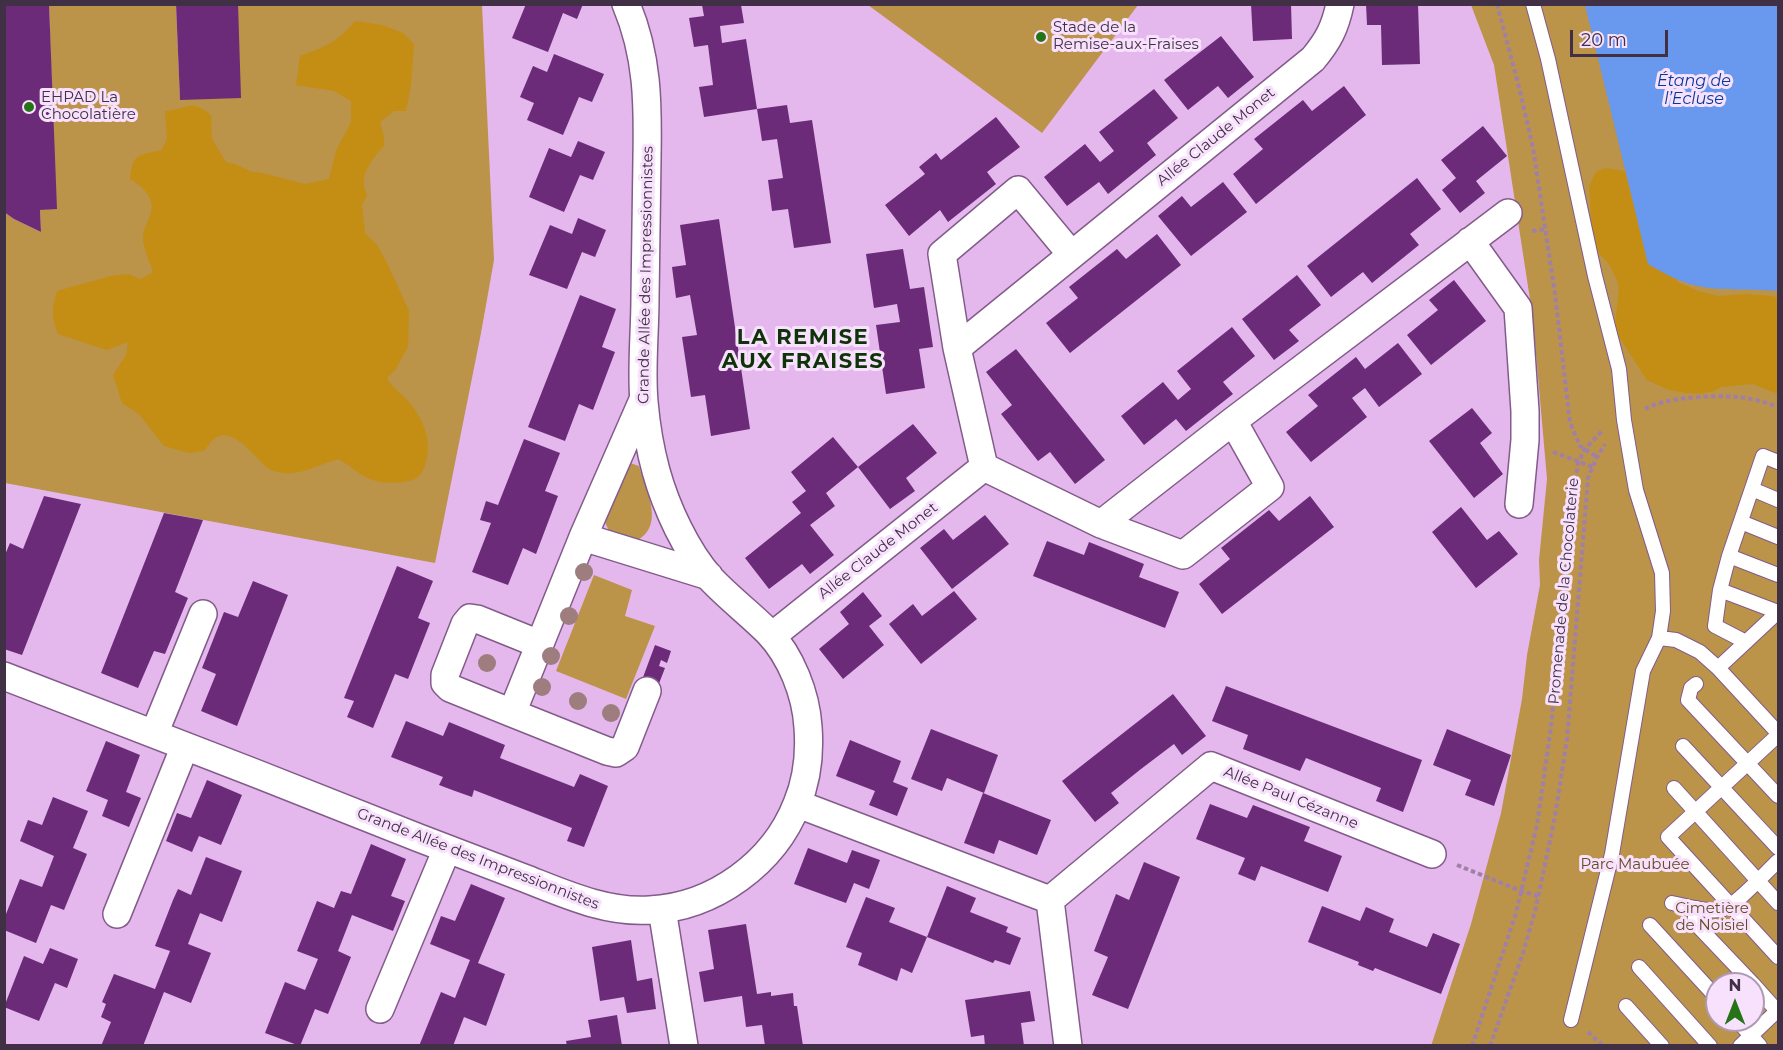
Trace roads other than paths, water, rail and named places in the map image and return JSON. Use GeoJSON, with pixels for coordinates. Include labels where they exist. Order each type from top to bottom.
{"type":"FeatureCollection","features":[{"type":"Feature","properties":{"kind":"street","name":"Grande Allée des Impressionnistes"},"geometry":{"type":"LineString","coordinates":[[4,676],[588,902],[633,910],[662,909],[684,905],[705,899],[757,863],[780,836],[798,804],[806,776],[808,758],[807,715],[799,685],[788,658],[772,636],[709,576],[687,543],[665,501],[652,456],[643,399],[648,102],[639,42],[626,4]]}},
{"type":"Feature","properties":{"kind":"street","name":"Allée Claude Monet"},"geometry":{"type":"LineString","coordinates":[[957,348],[1313,59],[1328,41],[1340,4]]}},
{"type":"Feature","properties":{"kind":"street"},"geometry":{"type":"LineString","coordinates":[[1071,254],[1018,190],[942,254],[957,348],[984,467],[1101,524],[1183,555],[1270,487],[1233,421]]}},
{"type":"Feature","properties":{"kind":"street"},"geometry":{"type":"LineString","coordinates":[[1101,524],[1508,213]]}},
{"type":"Feature","properties":{"kind":"street"},"geometry":{"type":"LineString","coordinates":[[1470,241],[1518,308],[1525,411],[1525,440],[1519,504]]}},
{"type":"Feature","properties":{"kind":"street"},"geometry":{"type":"LineString","coordinates":[[512,713],[583,537],[643,399]]}},
{"type":"Feature","properties":{"kind":"street","name":"Allée Claude Monet"},"geometry":{"type":"LineString","coordinates":[[772,636],[984,467]]}},
{"type":"Feature","properties":{"kind":"street"},"geometry":{"type":"LineString","coordinates":[[583,537],[709,576]]}},
{"type":"Feature","properties":{"kind":"street"},"geometry":{"type":"LineString","coordinates":[[154,734],[203,614]]}},
{"type":"Feature","properties":{"kind":"street"},"geometry":{"type":"LineString","coordinates":[[539,644],[470,618],[465,624],[445,675],[445,683],[450,688],[616,753],[625,747],[647,691]]}},
{"type":"Feature","properties":{"kind":"street"},"geometry":{"type":"LineString","coordinates":[[117,914],[185,746]]}},
{"type":"Feature","properties":{"kind":"street","name":"Allée Paul Cézanne"},"geometry":{"type":"LineString","coordinates":[[1050,900],[1211,766],[1432,854]]}},
{"type":"Feature","properties":{"kind":"street"},"geometry":{"type":"LineString","coordinates":[[798,804],[1050,900],[1068,1046]]}},
{"type":"Feature","properties":{"kind":"street"},"geometry":{"type":"LineString","coordinates":[[380,1009],[447,849]]}},
{"type":"Feature","properties":{"kind":"street"},"geometry":{"type":"LineString","coordinates":[[662,909],[684,1046]]}},
{"type":"Feature","properties":{"kind":"lane"},"geometry":{"type":"LineString","coordinates":[[1533,4],[1548,59],[1595,276],[1619,369],[1624,420],[1636,490],[1662,573],[1663,611],[1659,638],[1643,671],[1612,854],[1571,1020]]}},
{"type":"Feature","properties":{"kind":"lane"},"geometry":{"type":"LineString","coordinates":[[1746,642],[1715,626],[1720,590],[1729,556],[1763,456],[1779,462]]}},
{"type":"Feature","properties":{"kind":"lane"},"geometry":{"type":"LineString","coordinates":[[1752,489],[1779,500]]}},
{"type":"Feature","properties":{"kind":"lane"},"geometry":{"type":"LineString","coordinates":[[1741,522],[1779,537]]}},
{"type":"Feature","properties":{"kind":"lane"},"geometry":{"type":"LineString","coordinates":[[1729,556],[1779,575]]}},
{"type":"Feature","properties":{"kind":"lane"},"geometry":{"type":"LineString","coordinates":[[1718,668],[1778,612],[1720,590]]}},
{"type":"Feature","properties":{"kind":"lane"},"geometry":{"type":"LineString","coordinates":[[1659,638],[1676,640],[1700,652],[1718,668],[1779,734],[1668,837],[1779,957]]}},
{"type":"Feature","properties":{"kind":"lane"},"geometry":{"type":"LineString","coordinates":[[1696,684],[1691,688],[1688,700],[1779,796]]}},
{"type":"Feature","properties":{"kind":"lane"},"geometry":{"type":"LineString","coordinates":[[1683,746],[1779,848]]}},
{"type":"Feature","properties":{"kind":"lane"},"geometry":{"type":"LineString","coordinates":[[1674,788],[1779,903]]}},
{"type":"Feature","properties":{"kind":"lane"},"geometry":{"type":"LineString","coordinates":[[1672,903],[1722,910],[1731,905],[1779,861]]}},
{"type":"Feature","properties":{"kind":"lane"},"geometry":{"type":"LineString","coordinates":[[1697,908],[1694,922],[1742,972]]}},
{"type":"Feature","properties":{"kind":"lane"},"geometry":{"type":"LineString","coordinates":[[1650,925],[1705,985]]}},
{"type":"Feature","properties":{"kind":"lane"},"geometry":{"type":"LineString","coordinates":[[1639,967],[1710,1046]]}},
{"type":"Feature","properties":{"kind":"lane"},"geometry":{"type":"LineString","coordinates":[[1740,1046],[1756,1041],[1778,1011],[1765,997]]}},
{"type":"Feature","properties":{"kind":"lane"},"geometry":{"type":"LineString","coordinates":[[1626,1006],[1662,1046]]}},
{"type":"Feature","properties":{"kind":"water","name":"Étang de l’Ecluse"},"geometry":{"type":"Polygon","coordinates":[[[1585,5],[1778,5],[1778,291],[1717,289],[1692,285],[1673,278],[1648,264],[1585,5]]]}},
{"type":"Feature","properties":{"kind":"place","name":"Stade de la Remise-aux-Fraises"},"geometry":{"type":"Point","coordinates":[1041,37]}},
{"type":"Feature","properties":{"kind":"place","name":"EHPAD La Chocolatière"},"geometry":{"type":"Point","coordinates":[29,107]}},
{"type":"Feature","properties":{"kind":"district","name":"LA REMISE AUX FRAISES"},"geometry":{"type":"Point","coordinates":[803,350]}},
{"type":"Feature","properties":{"kind":"park label","name":"Parc Maubuée"},"geometry":{"type":"Point","coordinates":[1635,865]}},
{"type":"Feature","properties":{"kind":"park label","name":"Cimetière de Noisiel"},"geometry":{"type":"Point","coordinates":[1712,918]}}]}
